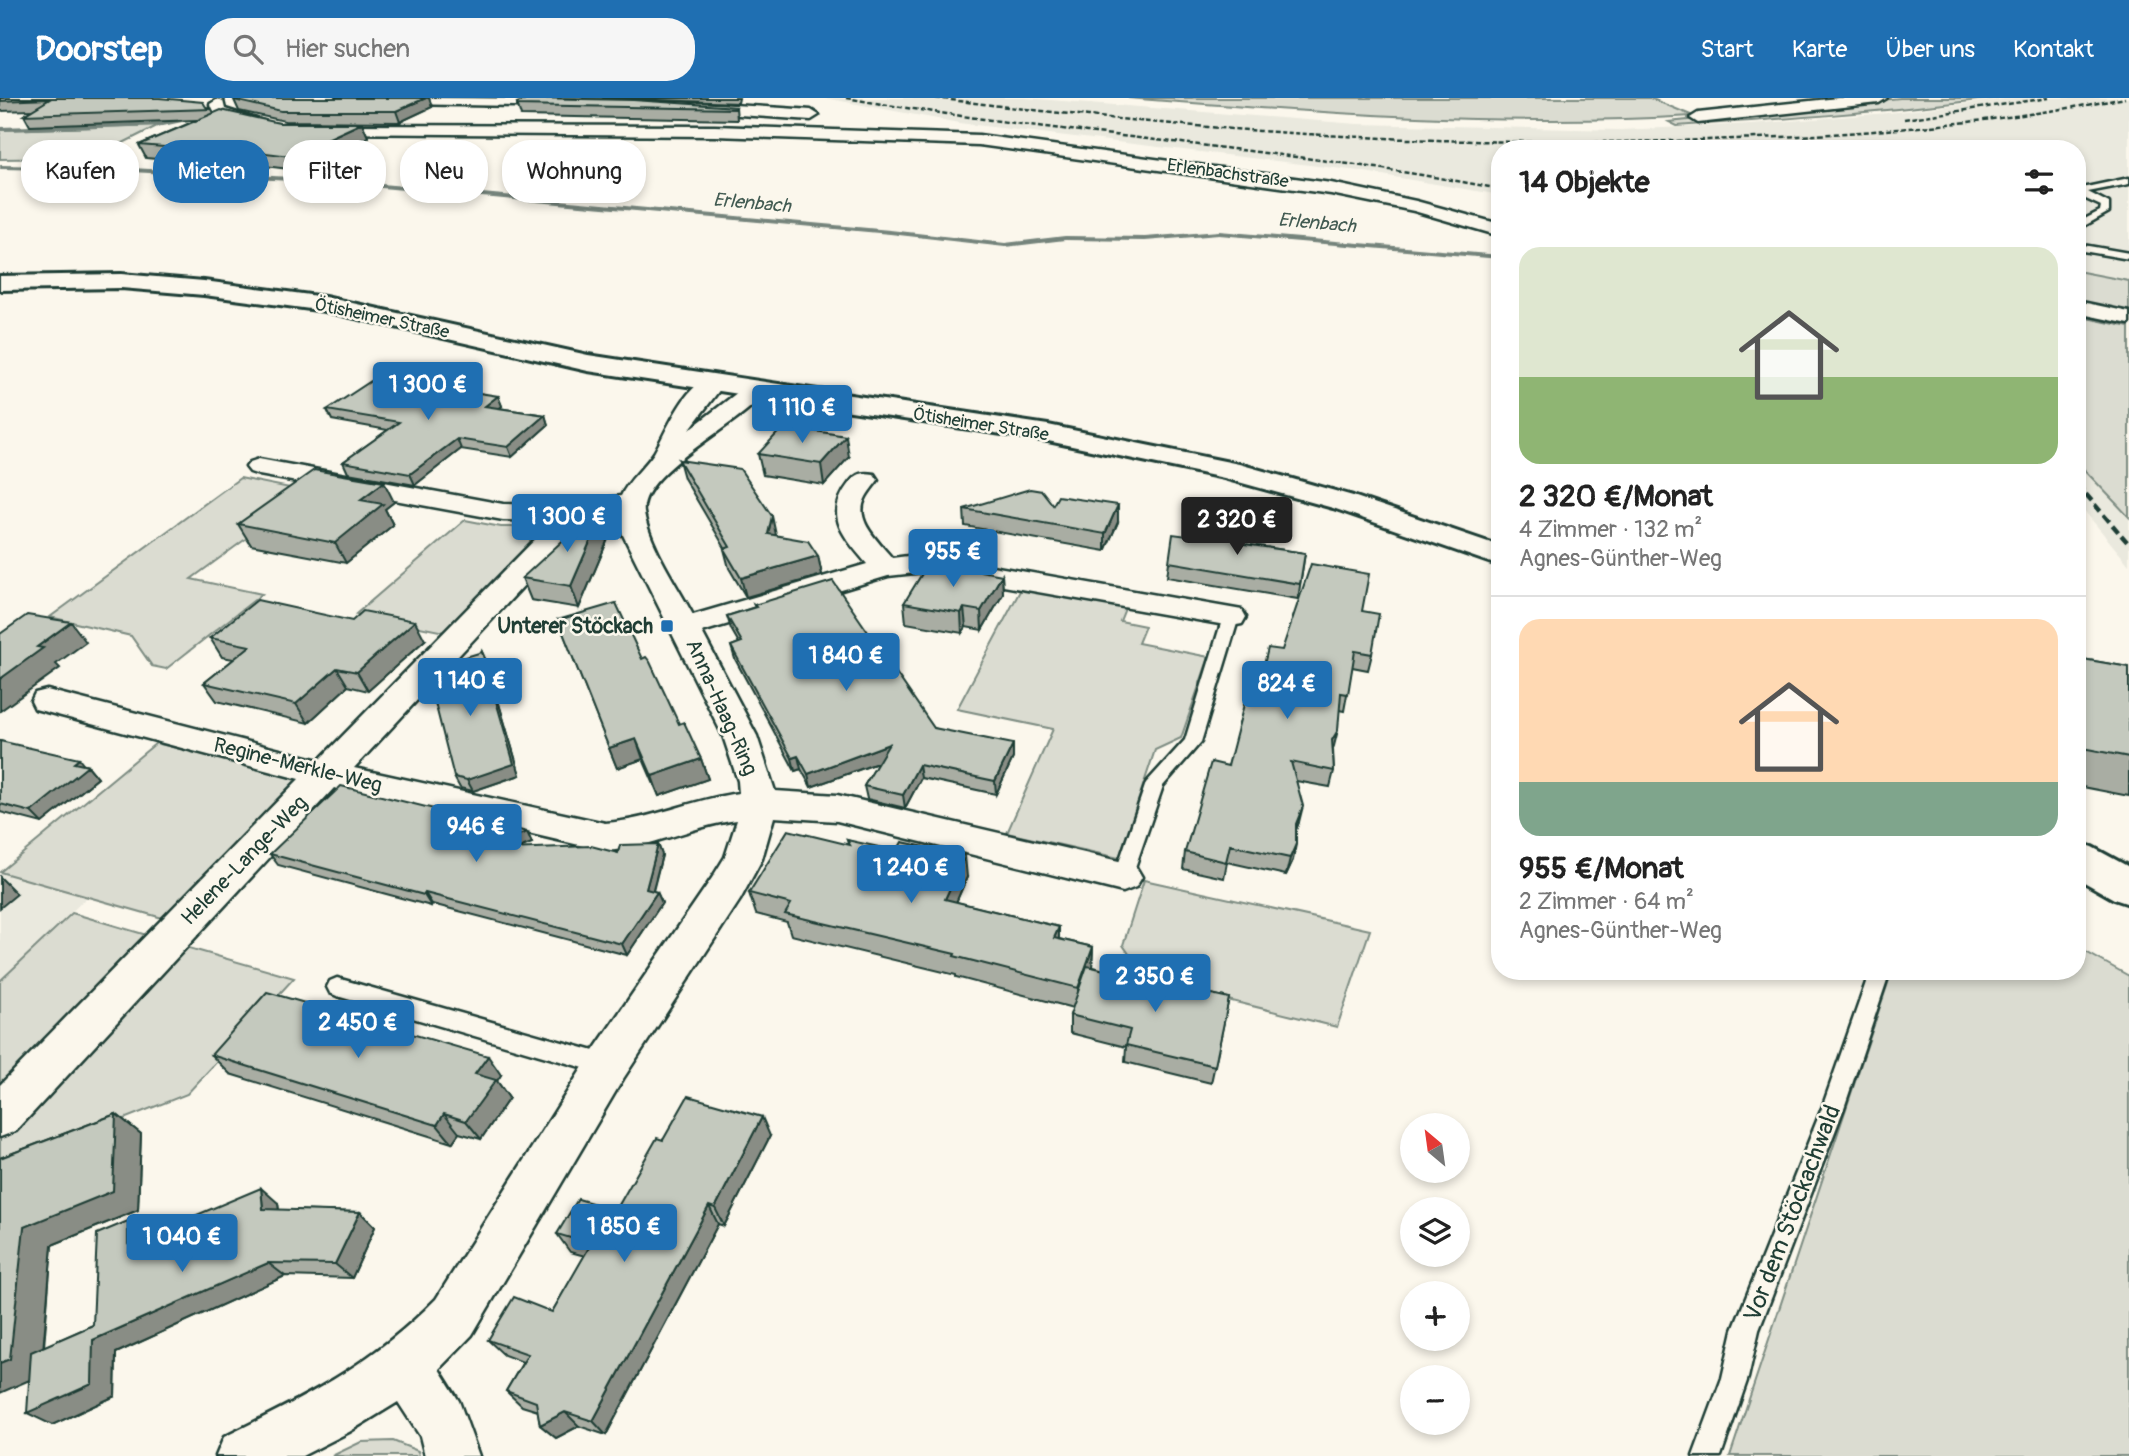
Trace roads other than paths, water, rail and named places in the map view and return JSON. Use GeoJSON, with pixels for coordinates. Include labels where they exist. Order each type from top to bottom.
{"type":"FeatureCollection","features":[{"type":"Feature","properties":{"kind":"main road","name":"Ötisheimer Straße"},"geometry":{"type":"LineString","coordinates":[[0,283],[121,281],[204,288],[325,304],[588,363],[712,384],[1048,433],[1230,470],[1343,502],[1491,554]]}},
{"type":"Feature","properties":{"kind":"main road"},"geometry":{"type":"LineString","coordinates":[[2086,863],[2129,887]]}},
{"type":"Feature","properties":{"kind":"street"},"geometry":{"type":"LineString","coordinates":[[344,98],[742,105],[938,133],[952,138]]}},
{"type":"Feature","properties":{"kind":"street"},"geometry":{"type":"LineString","coordinates":[[1698,118],[1879,98]]}},
{"type":"Feature","properties":{"kind":"street"},"geometry":{"type":"LineString","coordinates":[[199,105],[241,101]]}},
{"type":"Feature","properties":{"kind":"street"},"geometry":{"type":"LineString","coordinates":[[218,104],[217,112],[277,128]]}},
{"type":"Feature","properties":{"kind":"street"},"geometry":{"type":"LineString","coordinates":[[304,130],[687,130],[952,138]]}},
{"type":"Feature","properties":{"kind":"street","name":"Erlenbachstraße"},"geometry":{"type":"LineString","coordinates":[[952,138],[1212,170],[1359,193],[1435,209],[1491,227]]}},
{"type":"Feature","properties":{"kind":"street"},"geometry":{"type":"LineString","coordinates":[[2086,309],[2129,318]]}},
{"type":"Feature","properties":{"kind":"street"},"geometry":{"type":"LineString","coordinates":[[259,467],[503,512],[571,512],[631,503],[645,479],[664,457],[681,421],[712,384]]}},
{"type":"Feature","properties":{"kind":"street"},"geometry":{"type":"LineString","coordinates":[[664,457],[712,427],[755,390]]}},
{"type":"Feature","properties":{"kind":"street"},"geometry":{"type":"LineString","coordinates":[[866,480],[852,499],[848,512],[853,525],[885,568]]}},
{"type":"Feature","properties":{"kind":"street","name":"Anna-Haag-Ring"},"geometry":{"type":"LineString","coordinates":[[243,1456],[346,1406],[404,1366],[431,1343],[454,1317],[608,1065],[726,889],[750,841],[758,805],[756,781],[749,756],[687,627],[637,535],[631,518],[631,503]]}},
{"type":"Feature","properties":{"kind":"street","name":"Helene-Lange-Weg"},"geometry":{"type":"LineString","coordinates":[[0,1116],[570,519],[571,512]]}},
{"type":"Feature","properties":{"kind":"street"},"geometry":{"type":"LineString","coordinates":[[687,627],[885,568],[924,563],[1231,617]]}},
{"type":"Feature","properties":{"kind":"street","name":"Regine-Merkle-Weg"},"geometry":{"type":"LineString","coordinates":[[47,701],[326,774],[605,837],[631,836],[695,816],[758,805],[798,802],[837,808],[1123,877]]}},
{"type":"Feature","properties":{"kind":"street"},"geometry":{"type":"LineString","coordinates":[[404,1366],[427,1396],[441,1422],[452,1456]]}},
{"type":"Feature","properties":{"kind":"lane"},"geometry":{"type":"LineString","coordinates":[[2086,190],[2129,181]]}},
{"type":"Feature","properties":{"kind":"lane"},"geometry":{"type":"LineString","coordinates":[[2086,195],[2106,205],[2104,212],[2086,222]]}},
{"type":"Feature","properties":{"kind":"lane"},"geometry":{"type":"LineString","coordinates":[[2086,249],[2129,256]]}},
{"type":"Feature","properties":{"kind":"lane"},"geometry":{"type":"LineString","coordinates":[[1123,877],[1155,783],[1193,742],[1231,617]]}},
{"type":"Feature","properties":{"kind":"lane","name":"Vor dem Stöckachwald"},"geometry":{"type":"LineString","coordinates":[[1707,1456],[1735,1378],[1746,1330],[1833,1108],[1877,980]]}},
{"type":"Feature","properties":{"kind":"lane"},"geometry":{"type":"LineString","coordinates":[[337,987],[608,1065]]}},
{"type":"Feature","properties":{"kind":"waterway"},"geometry":{"type":"LineString","coordinates":[[0,129],[163,124],[194,118]]}},
{"type":"Feature","properties":{"kind":"waterway","name":"Erlenbach"},"geometry":{"type":"LineString","coordinates":[[0,167],[114,169],[326,181],[890,232],[1005,245],[1065,238],[1145,239],[1219,233],[1491,256]]}},
{"type":"Feature","properties":{"kind":"waterway","name":"Erlenbach"},"geometry":{"type":"LineString","coordinates":[[2086,317],[2129,326]]}},
{"type":"Feature","properties":{"kind":"railway"},"geometry":{"type":"LineString","coordinates":[[846,98],[1009,122],[1337,162],[1491,187]]}},
{"type":"Feature","properties":{"kind":"railway"},"geometry":{"type":"LineString","coordinates":[[936,98],[1211,127],[1303,134],[1491,141]]}},
{"type":"Feature","properties":{"kind":"railway"},"geometry":{"type":"LineString","coordinates":[[1904,119],[2049,98]]}},
{"type":"Feature","properties":{"kind":"railway"},"geometry":{"type":"LineString","coordinates":[[1700,140],[1899,129],[2012,116],[2125,98]]}},
{"type":"Feature","properties":{"kind":"railway"},"geometry":{"type":"LineString","coordinates":[[2086,494],[2129,544]]}},
{"type":"Feature","properties":{"kind":"place","name":"Unterer Stöckach"},"geometry":{"type":"Point","coordinates":[667,626]}}]}
